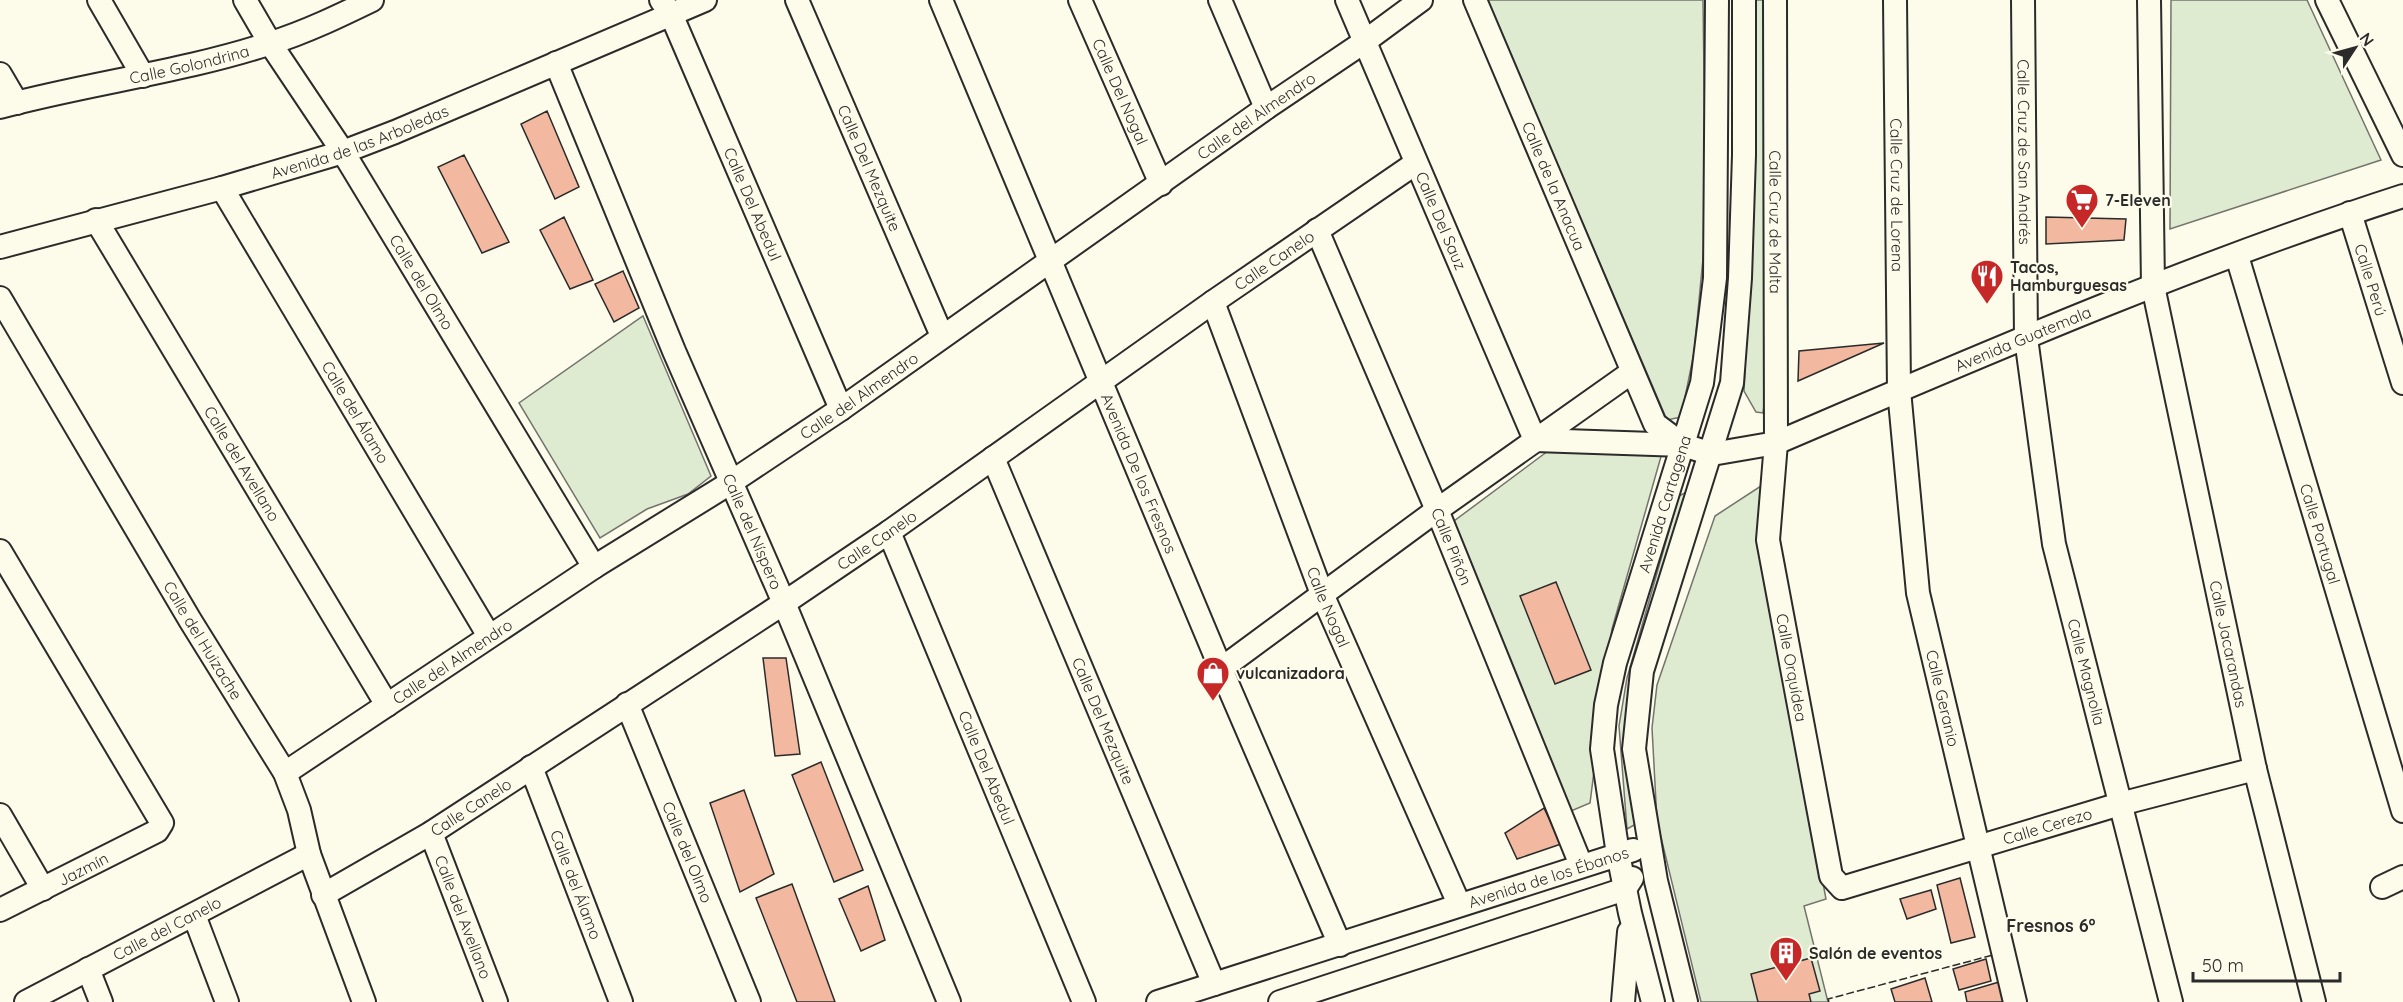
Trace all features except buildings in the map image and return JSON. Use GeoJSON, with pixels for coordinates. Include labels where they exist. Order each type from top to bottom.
{"type":"FeatureCollection","features":[{"type":"Feature","properties":{"kind":"street"},"geometry":{"type":"LineString","coordinates":[[99,0],[143,76]]}},
{"type":"Feature","properties":{"kind":"street","name":"Calle del Olmo"},"geometry":{"type":"LineString","coordinates":[[245,0],[270,43],[343,152],[594,567]]}},
{"type":"Feature","properties":{"kind":"street","name":"Calle Golondrina"},"geometry":{"type":"LineString","coordinates":[[8,105],[143,76],[270,43],[325,22],[372,0]]}},
{"type":"Feature","properties":{"kind":"street","name":"Avenida de las Arboledas"},"geometry":{"type":"LineString","coordinates":[[0,247],[222,188],[343,152],[556,63],[666,7],[705,0]]}},
{"type":"Feature","properties":{"kind":"street","name":"Calle Del Mezquite"},"geometry":{"type":"LineString","coordinates":[[797,0],[942,336]]}},
{"type":"Feature","properties":{"kind":"street","name":"Avenida De los Fresnos"},"geometry":{"type":"LineString","coordinates":[[941,0],[1221,669],[1340,945]]}},
{"type":"Feature","properties":{"kind":"street","name":"Calle Del Nogal"},"geometry":{"type":"LineString","coordinates":[[1080,0],[1161,184]]}},
{"type":"Feature","properties":{"kind":"street"},"geometry":{"type":"LineString","coordinates":[[1220,0],[1266,108]]}},
{"type":"Feature","properties":{"kind":"street","name":"Calle Del Sauz"},"geometry":{"type":"LineString","coordinates":[[1347,0],[1535,440]]}},
{"type":"Feature","properties":{"kind":"street","name":"Calle del Almendro"},"geometry":{"type":"LineString","coordinates":[[285,773],[594,567],[730,483],[841,409],[1421,0]]}},
{"type":"Feature","properties":{"kind":"street","name":"Calle de la Anacua"},"geometry":{"type":"LineString","coordinates":[[1475,0],[1654,424],[1683,445]]}},
{"type":"Feature","properties":{"kind":"street","name":"Avenida Cartagena"},"geometry":{"type":"LineString","coordinates":[[1653,1002],[1625,889],[1602,748],[1606,705],[1615,663],[1702,382],[1715,278],[1717,0]]}},
{"type":"Feature","properties":{"kind":"street","name":"Avenida Cartagena"},"geometry":{"type":"LineString","coordinates":[[1686,1002],[1649,846],[1634,749],[1641,671],[1712,454],[1732,383],[1740,278],[1744,155],[1744,0]]}},
{"type":"Feature","properties":{"kind":"street","name":"Calle Cruz de Malta"},"geometry":{"type":"LineString","coordinates":[[1775,0],[1776,443]]}},
{"type":"Feature","properties":{"kind":"street","name":"Calle Cruz de Lorena"},"geometry":{"type":"LineString","coordinates":[[1895,0],[1899,390]]}},
{"type":"Feature","properties":{"kind":"street","name":"Calle Cruz de San Andrés"},"geometry":{"type":"LineString","coordinates":[[2023,0],[2026,338]]}},
{"type":"Feature","properties":{"kind":"street","name":"Calle Jacarandas"},"geometry":{"type":"LineString","coordinates":[[2149,0],[2153,286],[2255,769],[2314,1002]]}},
{"type":"Feature","properties":{"kind":"street"},"geometry":{"type":"LineString","coordinates":[[2327,0],[2403,155]]}},
{"type":"Feature","properties":{"kind":"street","name":"Calle Del Abedul"},"geometry":{"type":"LineString","coordinates":[[666,7],[841,409]]}},
{"type":"Feature","properties":{"kind":"street","name":"Calle del Níspero"},"geometry":{"type":"LineString","coordinates":[[556,63],[730,483],[784,603],[949,1002]]}},
{"type":"Feature","properties":{"kind":"street"},"geometry":{"type":"LineString","coordinates":[[0,74],[8,105]]}},
{"type":"Feature","properties":{"kind":"street","name":"Calle Canelo"},"geometry":{"type":"LineString","coordinates":[[323,895],[431,833],[784,603],[889,532],[1213,302],[1416,163]]}},
{"type":"Feature","properties":{"kind":"street","name":"Calle del Álamo"},"geometry":{"type":"LineString","coordinates":[[222,188],[489,636]]}},
{"type":"Feature","properties":{"kind":"street","name":"Avenida Guatemala"},"geometry":{"type":"LineString","coordinates":[[1712,454],[1776,443],[2153,286],[2350,213],[2403,196]]}},
{"type":"Feature","properties":{"kind":"street","name":"Calle Perú"},"geometry":{"type":"LineString","coordinates":[[2350,213],[2403,383]]}},
{"type":"Feature","properties":{"kind":"street","name":"Calle del Avellano"},"geometry":{"type":"LineString","coordinates":[[96,220],[387,705]]}},
{"type":"Feature","properties":{"kind":"street","name":"Calle Piñón"},"geometry":{"type":"LineString","coordinates":[[1317,230],[1437,510],[1581,865]]}},
{"type":"Feature","properties":{"kind":"street","name":"Calle Portugal"},"geometry":{"type":"LineString","coordinates":[[2237,256],[2403,811]]}},
{"type":"Feature","properties":{"kind":"street","name":"Calle del Huizache"},"geometry":{"type":"LineString","coordinates":[[0,297],[190,620],[285,773],[299,810],[309,854],[323,895],[364,1002]]}},
{"type":"Feature","properties":{"kind":"street","name":"Calle Nogal"},"geometry":{"type":"LineString","coordinates":[[1213,302],[1322,594],[1459,904]]}},
{"type":"Feature","properties":{"kind":"street","name":"Calle Magnolia"},"geometry":{"type":"LineString","coordinates":[[2026,338],[2054,544],[2170,1002]]}},
{"type":"Feature","properties":{"kind":"street"},"geometry":{"type":"LineString","coordinates":[[1221,669],[1437,510],[1632,372]]}},
{"type":"Feature","properties":{"kind":"street","name":"Calle Geranio"},"geometry":{"type":"LineString","coordinates":[[1899,390],[1918,593],[2015,1002]]}},
{"type":"Feature","properties":{"kind":"street"},"geometry":{"type":"LineString","coordinates":[[1535,440],[1683,445],[1712,454]]}},
{"type":"Feature","properties":{"kind":"street","name":"Calle Orquídea"},"geometry":{"type":"LineString","coordinates":[[1776,443],[1768,540],[1827,861],[1831,876],[1842,888]]}},
{"type":"Feature","properties":{"kind":"street","name":"Calle Del Mezquite"},"geometry":{"type":"LineString","coordinates":[[993,458],[1214,984]]}},
{"type":"Feature","properties":{"kind":"street","name":"Calle Del Abedul"},"geometry":{"type":"LineString","coordinates":[[889,532],[1084,1002]]}},
{"type":"Feature","properties":{"kind":"street","name":"Jazmín"},"geometry":{"type":"LineString","coordinates":[[0,551],[162,823],[157,831],[0,910]]}},
{"type":"Feature","properties":{"kind":"street","name":"Calle del Olmo"},"geometry":{"type":"LineString","coordinates":[[627,704],[749,1002]]}},
{"type":"Feature","properties":{"kind":"street","name":"Calle del Álamo"},"geometry":{"type":"LineString","coordinates":[[531,767],[621,1002]]}},
{"type":"Feature","properties":{"kind":"street","name":"Calle Cerezo"},"geometry":{"type":"LineString","coordinates":[[1842,888],[2120,804],[2255,769]]}},
{"type":"Feature","properties":{"kind":"street"},"geometry":{"type":"LineString","coordinates":[[0,815],[43,889]]}},
{"type":"Feature","properties":{"kind":"street","name":"Calle del Avellano"},"geometry":{"type":"LineString","coordinates":[[431,833],[496,1002]]}},
{"type":"Feature","properties":{"kind":"street","name":"Avenida de los Ébanos"},"geometry":{"type":"LineString","coordinates":[[1158,1002],[1340,945],[1581,865],[1649,846]]}},
{"type":"Feature","properties":{"kind":"street","name":"Avenida de los Ébanos"},"geometry":{"type":"LineString","coordinates":[[1625,889],[1649,846]]}},
{"type":"Feature","properties":{"kind":"street","name":"Calle del Canelo"},"geometry":{"type":"LineString","coordinates":[[26,1002],[309,854]]}},
{"type":"Feature","properties":{"kind":"street"},"geometry":{"type":"LineString","coordinates":[[2382,887],[2403,877]]}},
{"type":"Feature","properties":{"kind":"street"},"geometry":{"type":"LineString","coordinates":[[1280,1002],[1625,889]]}},
{"type":"Feature","properties":{"kind":"street"},"geometry":{"type":"LineString","coordinates":[[1623,1002],[1630,913]]}},
{"type":"Feature","properties":{"kind":"street"},"geometry":{"type":"LineString","coordinates":[[194,915],[227,1002]]}},
{"type":"Feature","properties":{"kind":"street"},"geometry":{"type":"LineString","coordinates":[[88,969],[101,1002]]}},
{"type":"Feature","properties":{"kind":"green space"},"geometry":{"type":"Polygon","coordinates":[[[1487,0],[1703,0],[1706,227],[1694,353],[1681,417],[1667,420],[1487,0]]]}},
{"type":"Feature","properties":{"kind":"green space"},"geometry":{"type":"Polygon","coordinates":[[[1755,0],[1769,0],[1768,372],[1763,413],[1756,412],[1744,391],[1755,140],[1755,0]]]}},
{"type":"Feature","properties":{"kind":"green space"},"geometry":{"type":"Polygon","coordinates":[[[2171,0],[2307,0],[2381,160],[2170,229],[2171,0]]]}},
{"type":"Feature","properties":{"kind":"green space"},"geometry":{"type":"Polygon","coordinates":[[[643,316],[711,476],[688,494],[647,509],[600,538],[519,403],[643,316]]]}},
{"type":"Feature","properties":{"kind":"green space"},"geometry":{"type":"Polygon","coordinates":[[[1552,448],[1662,453],[1612,629],[1590,803],[1571,811],[1454,521],[1552,448]]]}},
{"type":"Feature","properties":{"kind":"green space"},"geometry":{"type":"Polygon","coordinates":[[[1761,486],[1759,539],[1826,899],[1804,906],[1828,1002],[1701,1002],[1657,821],[1652,728],[1657,685],[1715,516],[1761,486]]]}},
{"type":"Feature","properties":{"kind":"green space"},"geometry":{"type":"Polygon","coordinates":[[[1692,489],[1639,672],[1636,824],[1627,829],[1619,726],[1627,678],[1679,496],[1692,489]]]}},
{"type":"Feature","properties":{"kind":"fence"},"geometry":{"type":"LineString","coordinates":[[1829,1002],[1828,999],[1993,955]]}},
{"type":"Feature","properties":{"kind":"place","name":"7-Eleven"},"geometry":{"type":"Point","coordinates":[2082,229]}},
{"type":"Feature","properties":{"kind":"place","name":"Tacos, Hamburguesas"},"geometry":{"type":"Point","coordinates":[1987,305]}},
{"type":"Feature","properties":{"kind":"place","name":"vulcanizadora"},"geometry":{"type":"Point","coordinates":[1213,702]}},
{"type":"Feature","properties":{"kind":"place","name":"Salón de eventos"},"geometry":{"type":"Point","coordinates":[1786,982]}},
{"type":"Feature","properties":{"kind":"district","name":"Fresnos 6°"},"geometry":{"type":"Point","coordinates":[2051,925]}}]}
